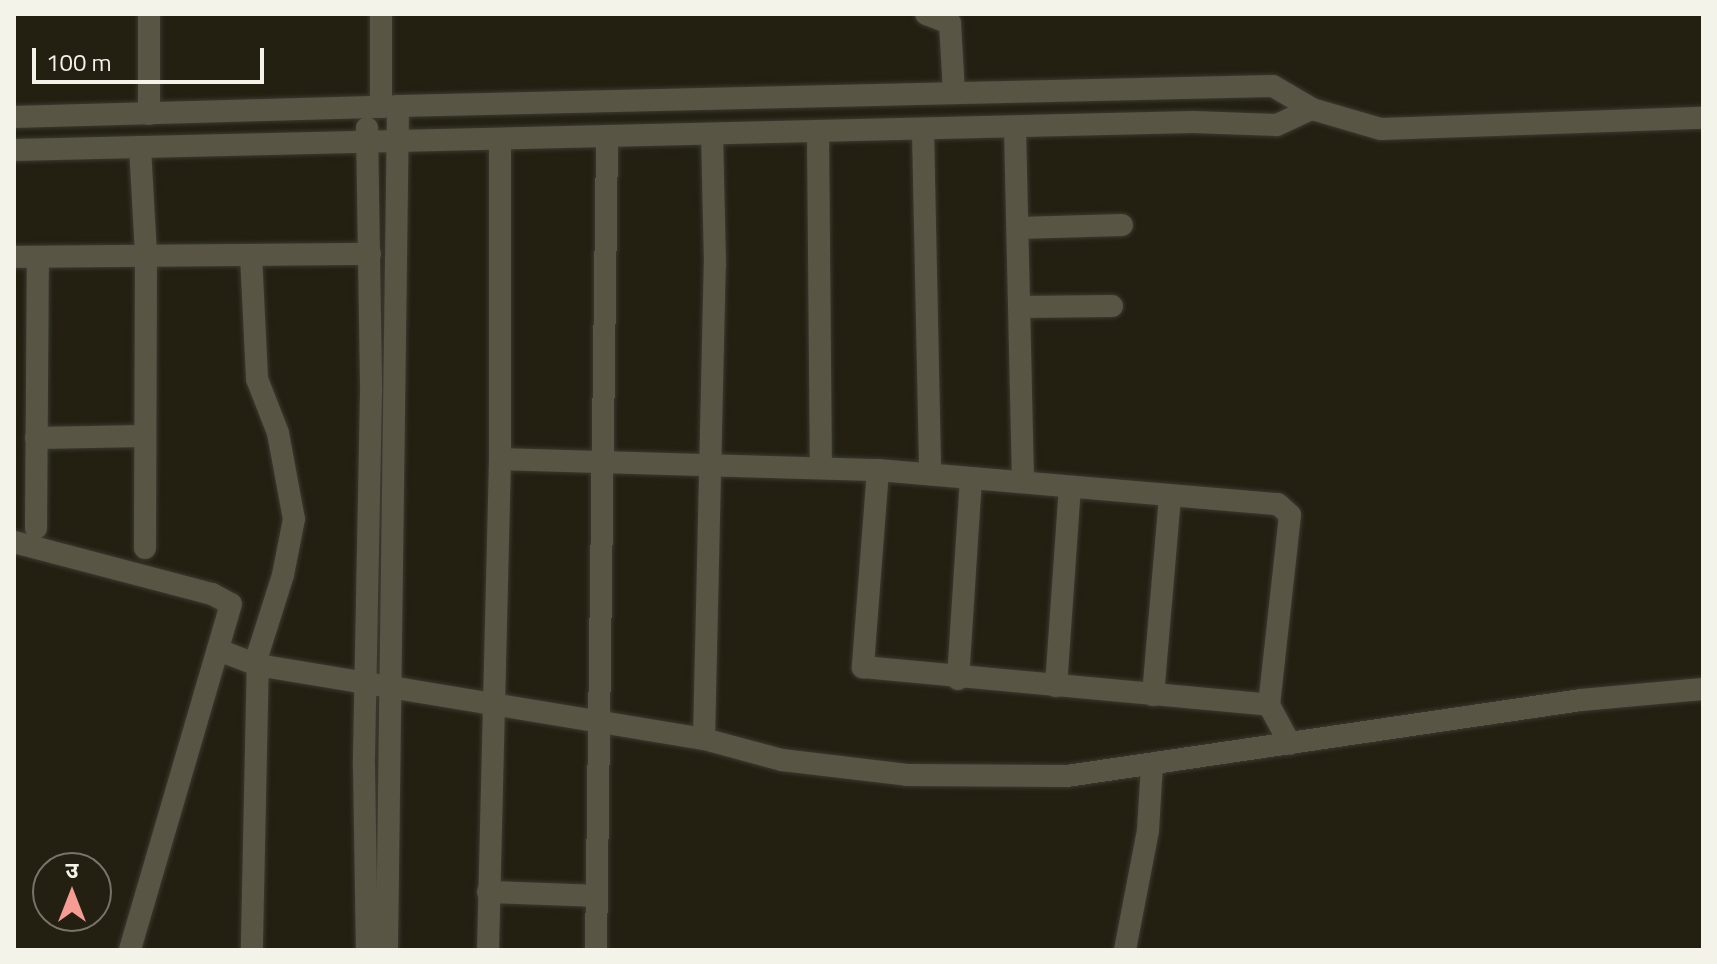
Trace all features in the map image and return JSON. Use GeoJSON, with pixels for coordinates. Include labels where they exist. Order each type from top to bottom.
{"type":"FeatureCollection","features":[{"type":"Feature","properties":{"kind":"street"},"geometry":{"type":"LineString","coordinates":[[149,14],[149,114]]}},
{"type":"Feature","properties":{"kind":"street"},"geometry":{"type":"LineString","coordinates":[[367,950],[365,683],[370,254],[367,141],[382,107],[381,14]]}},
{"type":"Feature","properties":{"kind":"street"},"geometry":{"type":"LineString","coordinates":[[926,14],[952,18],[954,93]]}},
{"type":"Feature","properties":{"kind":"street"},"geometry":{"type":"LineString","coordinates":[[14,117],[1273,86],[1312,109],[1381,129],[1703,118]]}},
{"type":"Feature","properties":{"kind":"street"},"geometry":{"type":"LineString","coordinates":[[382,107],[398,141],[393,688],[387,950]]}},
{"type":"Feature","properties":{"kind":"street"},"geometry":{"type":"LineString","coordinates":[[14,150],[1277,125],[1312,109]]}},
{"type":"Feature","properties":{"kind":"street"},"geometry":{"type":"LineString","coordinates":[[1015,128],[1023,481]]}},
{"type":"Feature","properties":{"kind":"street"},"geometry":{"type":"LineString","coordinates":[[923,130],[930,474]]}},
{"type":"Feature","properties":{"kind":"street"},"geometry":{"type":"LineString","coordinates":[[818,133],[821,467]]}},
{"type":"Feature","properties":{"kind":"street"},"geometry":{"type":"LineString","coordinates":[[704,739],[711,462],[712,136]]}},
{"type":"Feature","properties":{"kind":"street"},"geometry":{"type":"LineString","coordinates":[[596,950],[606,461],[607,138]]}},
{"type":"Feature","properties":{"kind":"street"},"geometry":{"type":"LineString","coordinates":[[488,950],[500,459],[500,140]]}},
{"type":"Feature","properties":{"kind":"street"},"geometry":{"type":"LineString","coordinates":[[140,147],[146,256],[145,548]]}},
{"type":"Feature","properties":{"kind":"street"},"geometry":{"type":"LineString","coordinates":[[1019,228],[1122,225]]}},
{"type":"Feature","properties":{"kind":"street"},"geometry":{"type":"LineString","coordinates":[[14,257],[370,254]]}},
{"type":"Feature","properties":{"kind":"street"},"geometry":{"type":"LineString","coordinates":[[251,255],[257,379],[278,433],[294,519],[257,665],[252,950]]}},
{"type":"Feature","properties":{"kind":"street"},"geometry":{"type":"LineString","coordinates":[[36,528],[38,257]]}},
{"type":"Feature","properties":{"kind":"street"},"geometry":{"type":"LineString","coordinates":[[1019,307],[1112,306]]}},
{"type":"Feature","properties":{"kind":"street"},"geometry":{"type":"LineString","coordinates":[[36,438],[145,436]]}},
{"type":"Feature","properties":{"kind":"street"},"geometry":{"type":"LineString","coordinates":[[500,459],[711,462],[878,470],[1278,504],[1290,515],[1269,705],[1290,744]]}},
{"type":"Feature","properties":{"kind":"street"},"geometry":{"type":"LineString","coordinates":[[878,470],[863,667],[958,679],[1269,705]]}},
{"type":"Feature","properties":{"kind":"street"},"geometry":{"type":"LineString","coordinates":[[958,679],[971,479]]}},
{"type":"Feature","properties":{"kind":"street"},"geometry":{"type":"LineString","coordinates":[[1056,686],[1070,488]]}},
{"type":"Feature","properties":{"kind":"street"},"geometry":{"type":"LineString","coordinates":[[1153,695],[1170,496]]}},
{"type":"Feature","properties":{"kind":"street"},"geometry":{"type":"LineString","coordinates":[[14,542],[226,598],[232,615],[130,950]]}},
{"type":"Feature","properties":{"kind":"street"},"geometry":{"type":"LineString","coordinates":[[221,651],[257,665],[704,739],[782,760],[907,775],[1067,776],[1581,700],[1703,689]]}},
{"type":"Feature","properties":{"kind":"street"},"geometry":{"type":"LineString","coordinates":[[1125,950],[1148,830],[1152,765]]}},
{"type":"Feature","properties":{"kind":"street"},"geometry":{"type":"LineString","coordinates":[[488,892],[596,896]]}}]}
